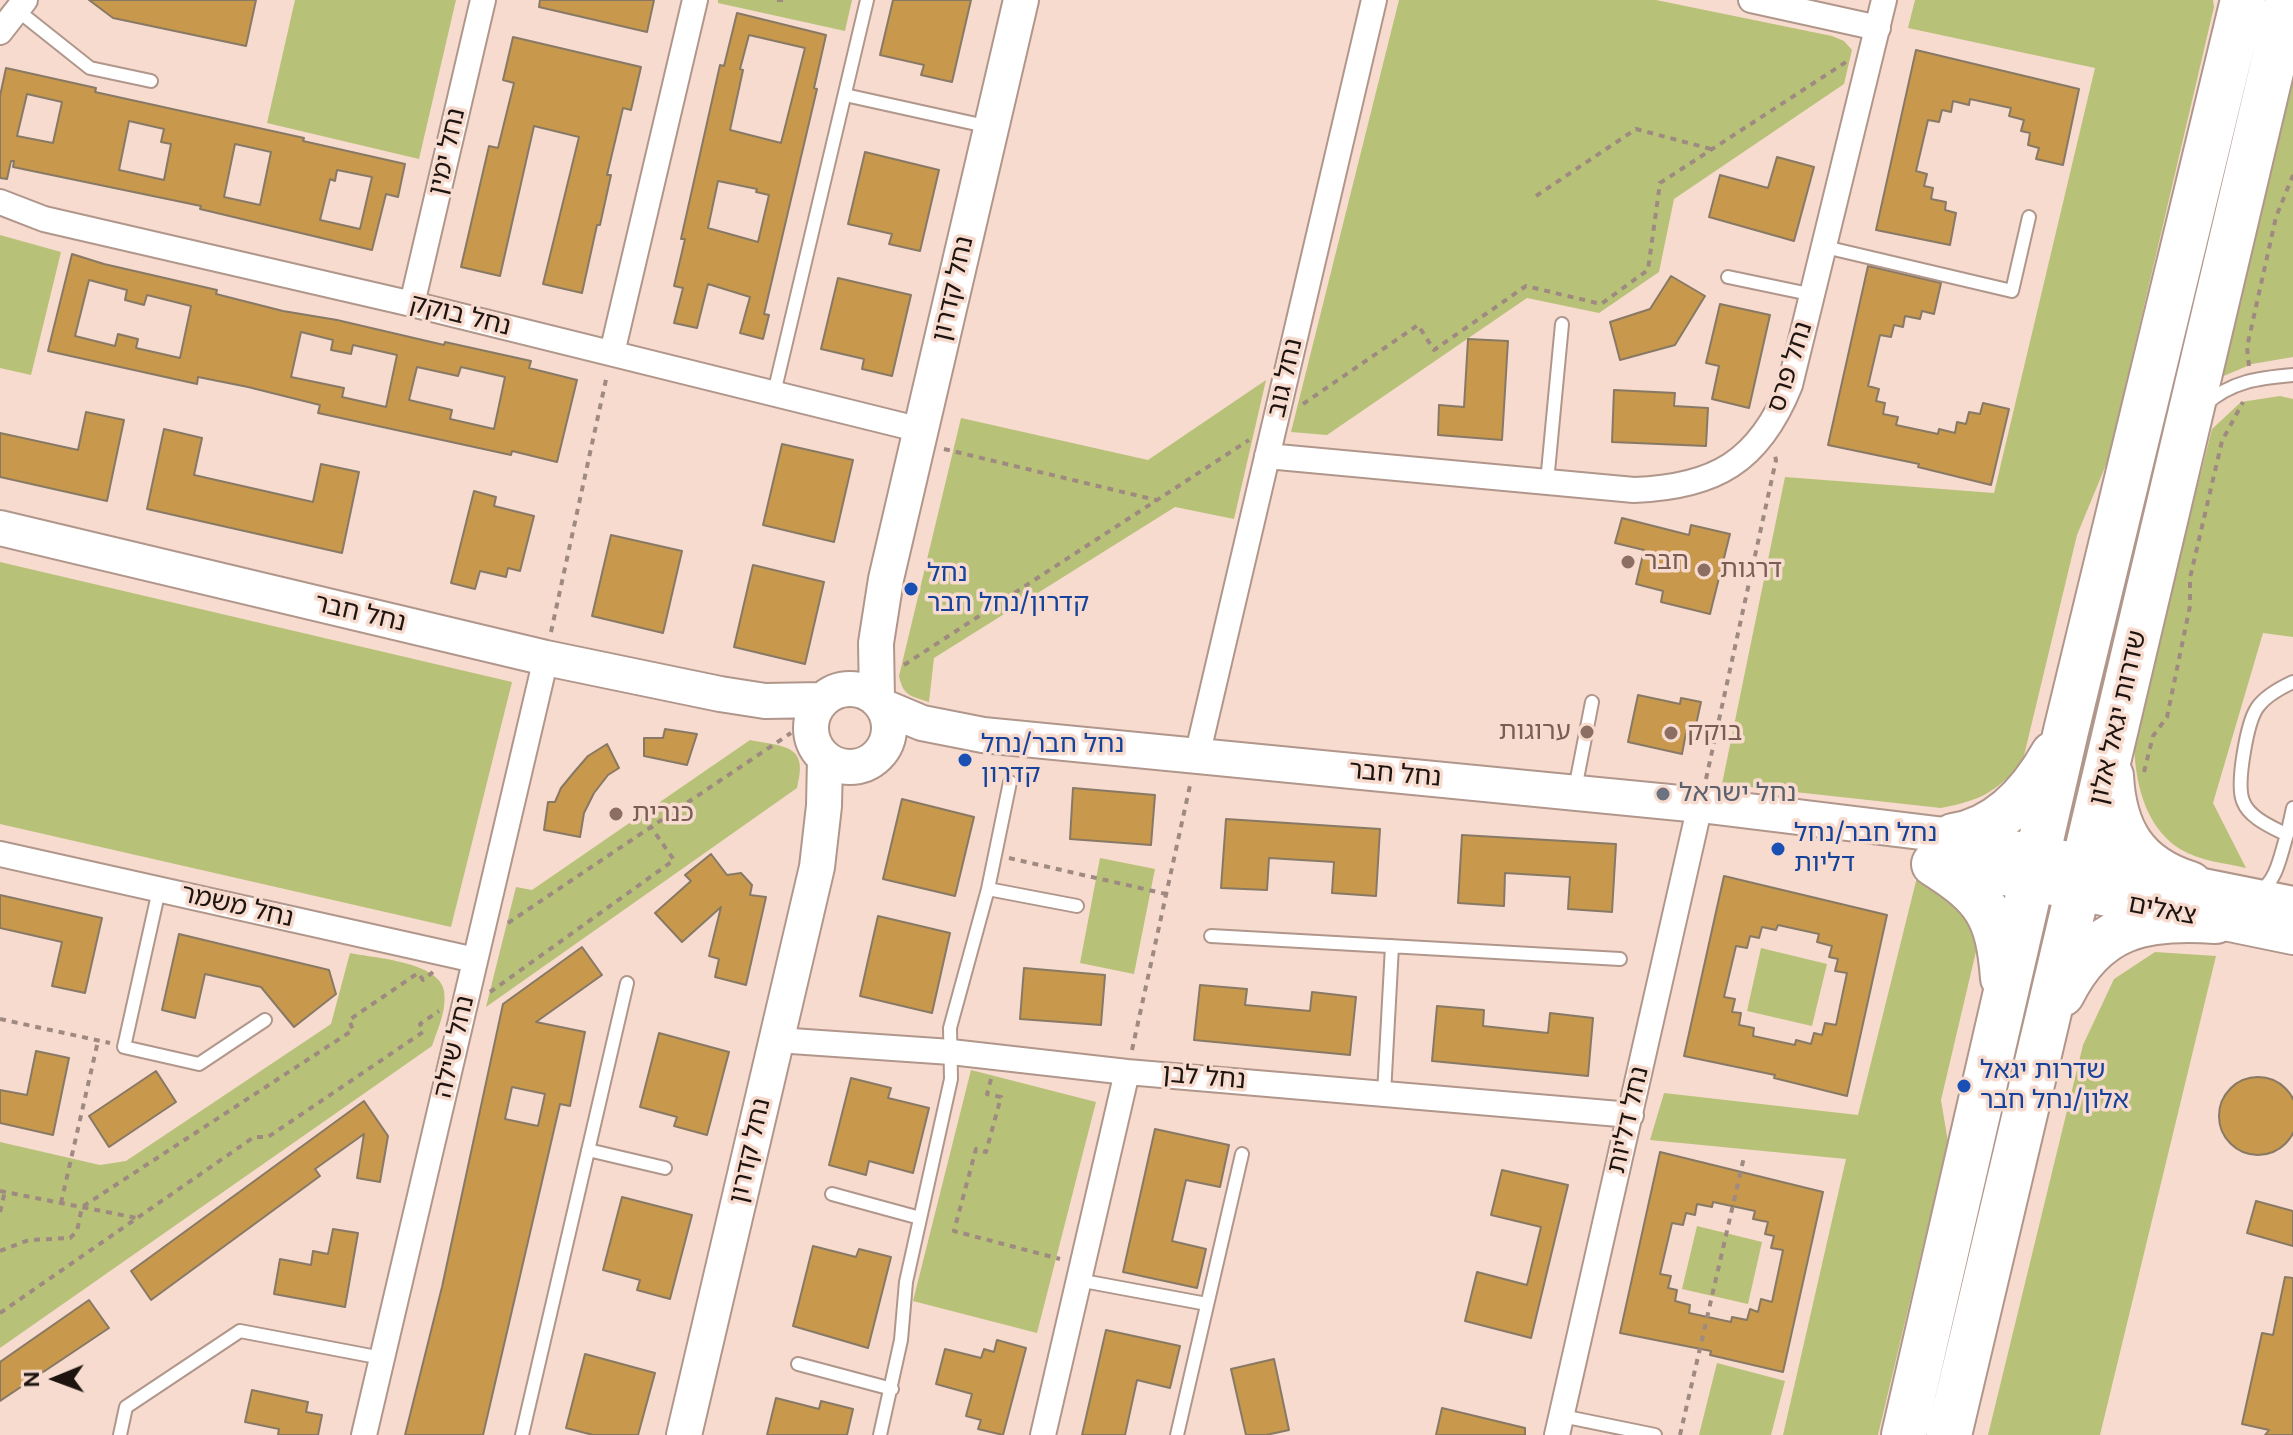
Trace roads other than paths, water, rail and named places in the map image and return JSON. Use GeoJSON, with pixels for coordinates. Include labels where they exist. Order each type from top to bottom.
{"type":"FeatureCollection","features":[{"type":"Feature","properties":{"kind":"highway","name":"שדרות יגאל אלון"},"geometry":{"type":"LineString","coordinates":[[1904,1435],[2066,731],[2243,0]]}},
{"type":"Feature","properties":{"kind":"highway","name":"שדרות יגאל אלון"},"geometry":{"type":"LineString","coordinates":[[1949,1435],[2288,0]]}},
{"type":"Feature","properties":{"kind":"highway"},"geometry":{"type":"LineString","coordinates":[[2002,1006],[2001,960],[1995,925],[1943,850],[1982,829],[2012,807],[2037,780],[2066,731]]}},
{"type":"Feature","properties":{"kind":"highway"},"geometry":{"type":"LineString","coordinates":[[2113,746],[2112,793],[2122,830],[2142,859],[2156,871],[2190,884]]}},
{"type":"Feature","properties":{"kind":"highway"},"geometry":{"type":"LineString","coordinates":[[2044,1033],[2077,967],[2108,938],[2135,924],[2231,909]]}},
{"type":"Feature","properties":{"kind":"street","name":"נחל ימין"},"geometry":{"type":"LineString","coordinates":[[412,304],[483,0]]}},
{"type":"Feature","properties":{"kind":"street"},"geometry":{"type":"LineString","coordinates":[[612,353],[695,0]]}},
{"type":"Feature","properties":{"kind":"street","name":"נחל קדרון"},"geometry":{"type":"LineString","coordinates":[[878,691],[876,643],[886,579],[1021,0]]}},
{"type":"Feature","properties":{"kind":"street","name":"נחל גוב"},"geometry":{"type":"LineString","coordinates":[[1197,756],[1374,0]]}},
{"type":"Feature","properties":{"kind":"street"},"geometry":{"type":"LineString","coordinates":[[1751,0],[1876,36]]}},
{"type":"Feature","properties":{"kind":"street","name":"נחל פרס"},"geometry":{"type":"LineString","coordinates":[[1267,456],[1634,490],[1670,488],[1699,482],[1749,452],[1767,432],[1790,385],[1884,0]]}},
{"type":"Feature","properties":{"kind":"street"},"geometry":{"type":"LineString","coordinates":[[0,32],[21,5]]}},
{"type":"Feature","properties":{"kind":"street","name":"נחל בוקק"},"geometry":{"type":"LineString","coordinates":[[0,202],[44,219],[412,304],[774,393],[919,436]]}},
{"type":"Feature","properties":{"kind":"street","name":"נחל חבר"},"geometry":{"type":"LineString","coordinates":[[0,528],[546,658],[720,694],[765,701],[831,695]]}},
{"type":"Feature","properties":{"kind":"street","name":"נחל קדרון"},"geometry":{"type":"LineString","coordinates":[[831,695],[886,579]]}},
{"type":"Feature","properties":{"kind":"street","name":"נחל שילה"},"geometry":{"type":"LineString","coordinates":[[364,1435],[465,1002],[469,953],[546,658]]}},
{"type":"Feature","properties":{"kind":"street"},"geometry":{"type":"LineString","coordinates":[[859,689],[878,691],[889,727],[885,747],[870,760],[841,767],[810,745],[812,716],[831,695],[859,689]]}},
{"type":"Feature","properties":{"kind":"street","name":"נחל חבר"},"geometry":{"type":"LineString","coordinates":[[878,691],[922,723],[983,735],[1700,805],[1805,820],[2081,878]]}},
{"type":"Feature","properties":{"kind":"street","name":"נחל חבר"},"geometry":{"type":"LineString","coordinates":[[720,694],[810,745]]}},
{"type":"Feature","properties":{"kind":"street","name":"נחל חבר"},"geometry":{"type":"LineString","coordinates":[[870,760],[940,740],[983,735]]}},
{"type":"Feature","properties":{"kind":"street","name":"נחל קדרון"},"geometry":{"type":"LineString","coordinates":[[684,1435],[817,867],[824,806],[810,745]]}},
{"type":"Feature","properties":{"kind":"street","name":"נחל קדרון"},"geometry":{"type":"LineString","coordinates":[[817,867],[870,760]]}},
{"type":"Feature","properties":{"kind":"street","name":"נחל דליות"},"geometry":{"type":"LineString","coordinates":[[1559,1426],[1700,805]]}},
{"type":"Feature","properties":{"kind":"street","name":"נחל משמר"},"geometry":{"type":"LineString","coordinates":[[0,854],[469,953]]}},
{"type":"Feature","properties":{"kind":"street","name":"צאלים"},"geometry":{"type":"LineString","coordinates":[[2081,878],[2190,884],[2231,909],[2293,937]]}},
{"type":"Feature","properties":{"kind":"street","name":"צאלים"},"geometry":{"type":"LineString","coordinates":[[2081,878],[2231,909],[2293,904]]}},
{"type":"Feature","properties":{"kind":"street","name":"נחל לבן"},"geometry":{"type":"LineString","coordinates":[[777,1040],[951,1052],[1127,1072],[1631,1115]]}},
{"type":"Feature","properties":{"kind":"street"},"geometry":{"type":"LineString","coordinates":[[1043,1435],[1127,1072]]}},
{"type":"Feature","properties":{"kind":"lane"},"geometry":{"type":"LineString","coordinates":[[774,393],[867,0]]}},
{"type":"Feature","properties":{"kind":"lane"},"geometry":{"type":"LineString","coordinates":[[21,5],[90,68],[151,81]]}},
{"type":"Feature","properties":{"kind":"lane"},"geometry":{"type":"LineString","coordinates":[[845,95],[991,127]]}},
{"type":"Feature","properties":{"kind":"lane"},"geometry":{"type":"LineString","coordinates":[[1825,247],[2012,291],[2029,217]]}},
{"type":"Feature","properties":{"kind":"lane"},"geometry":{"type":"LineString","coordinates":[[1728,277],[1814,295]]}},
{"type":"Feature","properties":{"kind":"lane"},"geometry":{"type":"LineString","coordinates":[[1547,482],[1562,324]]}},
{"type":"Feature","properties":{"kind":"lane"},"geometry":{"type":"LineString","coordinates":[[2187,430],[2206,404],[2218,394],[2250,380],[2293,375]]}},
{"type":"Feature","properties":{"kind":"lane"},"geometry":{"type":"LineString","coordinates":[[2287,835],[2257,819],[2243,802],[2240,780],[2241,763],[2256,709],[2279,688],[2293,682]]}},
{"type":"Feature","properties":{"kind":"lane"},"geometry":{"type":"LineString","coordinates":[[1574,793],[1592,702]]}},
{"type":"Feature","properties":{"kind":"lane"},"geometry":{"type":"LineString","coordinates":[[880,1435],[901,1340],[906,1282],[951,1079],[950,1028],[988,889],[1010,782]]}},
{"type":"Feature","properties":{"kind":"lane"},"geometry":{"type":"LineString","coordinates":[[2231,909],[2267,886],[2287,835],[2293,808]]}},
{"type":"Feature","properties":{"kind":"lane"},"geometry":{"type":"LineString","coordinates":[[988,889],[1077,906]]}},
{"type":"Feature","properties":{"kind":"lane"},"geometry":{"type":"LineString","coordinates":[[159,890],[124,1047],[199,1064],[265,1020]]}},
{"type":"Feature","properties":{"kind":"lane"},"geometry":{"type":"LineString","coordinates":[[1211,936],[1620,959]]}},
{"type":"Feature","properties":{"kind":"lane"},"geometry":{"type":"LineString","coordinates":[[1384,1094],[1392,946]]}},
{"type":"Feature","properties":{"kind":"lane"},"geometry":{"type":"LineString","coordinates":[[522,1435],[627,983]]}},
{"type":"Feature","properties":{"kind":"lane"},"geometry":{"type":"LineString","coordinates":[[588,1150],[665,1168]]}},
{"type":"Feature","properties":{"kind":"lane"},"geometry":{"type":"LineString","coordinates":[[1177,1435],[1242,1154]]}},
{"type":"Feature","properties":{"kind":"lane"},"geometry":{"type":"LineString","coordinates":[[832,1194],[920,1218]]}},
{"type":"Feature","properties":{"kind":"lane"},"geometry":{"type":"LineString","coordinates":[[1080,1272],[1207,1304]]}},
{"type":"Feature","properties":{"kind":"lane"},"geometry":{"type":"LineString","coordinates":[[120,1435],[126,1407],[240,1331],[382,1358]]}},
{"type":"Feature","properties":{"kind":"lane"},"geometry":{"type":"LineString","coordinates":[[798,1364],[892,1389]]}},
{"type":"Feature","properties":{"kind":"lane"},"geometry":{"type":"LineString","coordinates":[[1559,1426],[1655,1435]]}},
{"type":"Feature","properties":{"kind":"place","name":"חבר"},"geometry":{"type":"Point","coordinates":[1628,562]}},
{"type":"Feature","properties":{"kind":"place","name":"דרגות"},"geometry":{"type":"Point","coordinates":[1704,570]}},
{"type":"Feature","properties":{"kind":"place","name":"נחל קדרון/נחל חבר"},"geometry":{"type":"Point","coordinates":[911,589]}},
{"type":"Feature","properties":{"kind":"place","name":"ערוגות"},"geometry":{"type":"Point","coordinates":[1587,732]}},
{"type":"Feature","properties":{"kind":"place","name":"בוקק"},"geometry":{"type":"Point","coordinates":[1671,733]}},
{"type":"Feature","properties":{"kind":"place","name":"נחל חבר/נחל קדרון"},"geometry":{"type":"Point","coordinates":[965,760]}},
{"type":"Feature","properties":{"kind":"place","name":"נחל ישראל"},"geometry":{"type":"Point","coordinates":[1663,794]}},
{"type":"Feature","properties":{"kind":"place","name":"כנרית"},"geometry":{"type":"Point","coordinates":[616,814]}},
{"type":"Feature","properties":{"kind":"place","name":"נחל חבר/נחל דליות"},"geometry":{"type":"Point","coordinates":[1778,849]}},
{"type":"Feature","properties":{"kind":"place","name":"שדרות יגאל אלון/נחל חבר"},"geometry":{"type":"Point","coordinates":[1964,1086]}}]}
